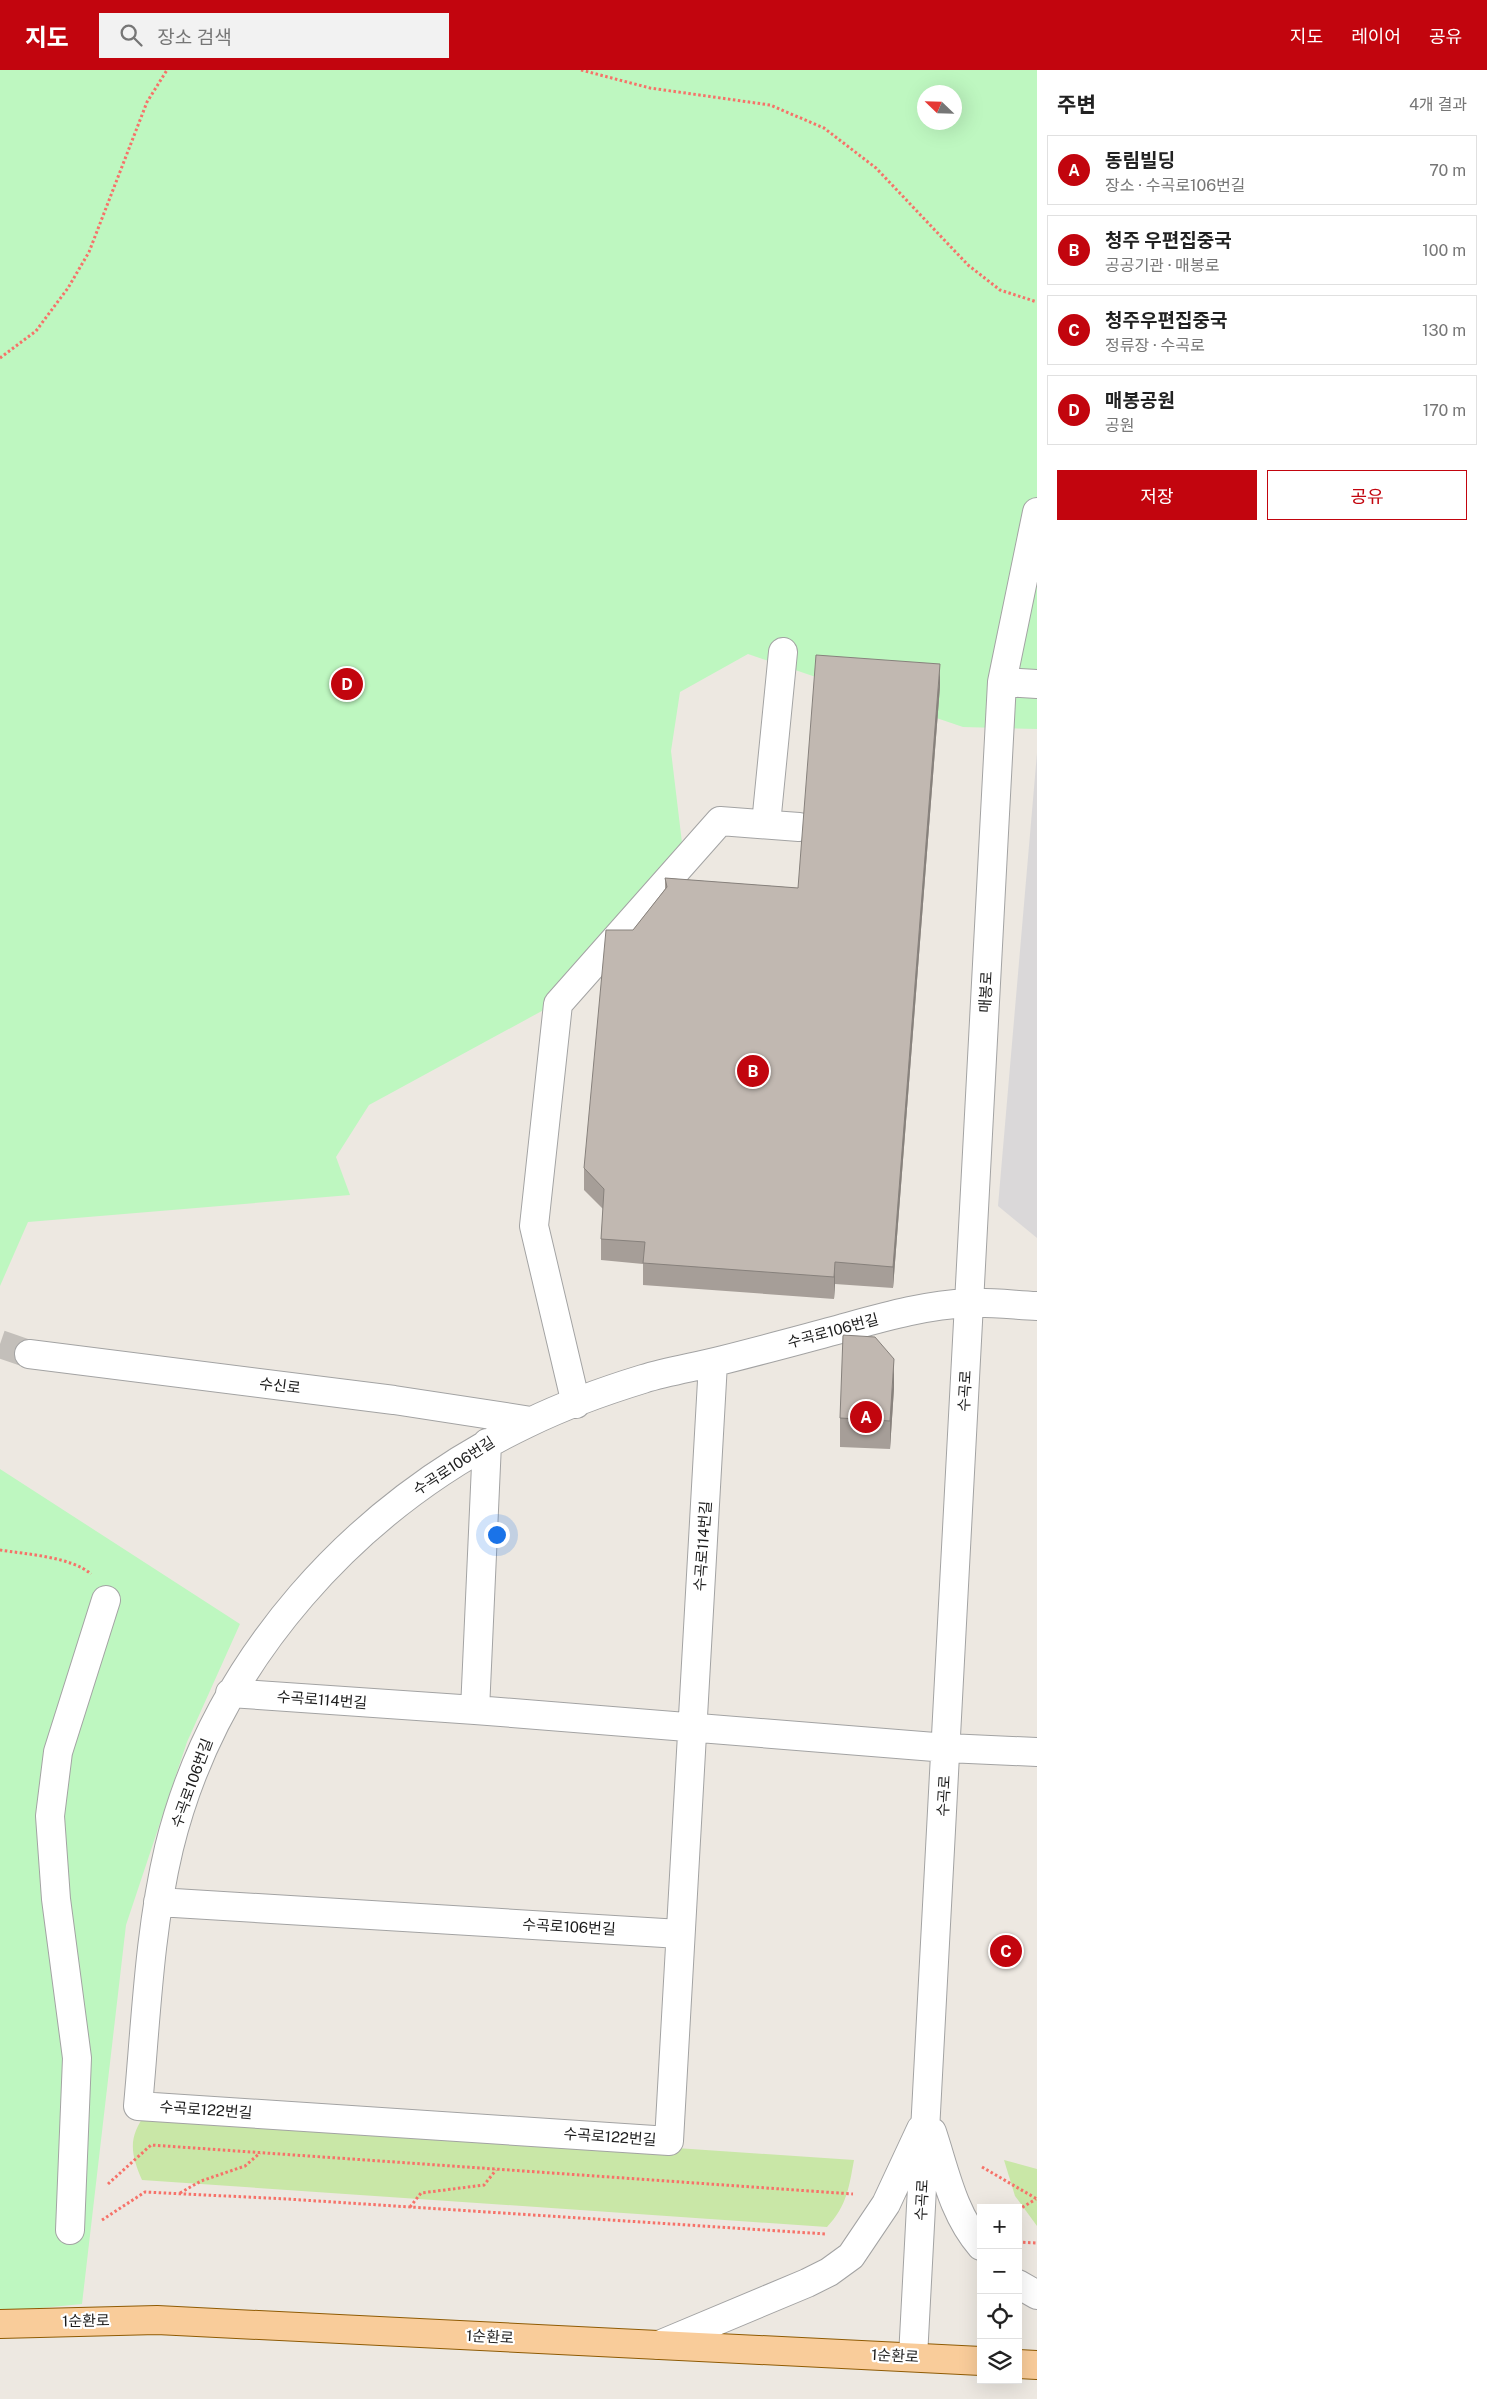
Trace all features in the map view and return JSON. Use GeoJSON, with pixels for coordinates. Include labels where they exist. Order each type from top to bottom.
{"type":"FeatureCollection","features":[{"type":"Feature","properties":{"kind":"main road","name":"1순환로"},"geometry":{"type":"LineString","coordinates":[[0,2324],[157,2320],[977,2362]]}},
{"type":"Feature","properties":{"kind":"main road"},"geometry":{"type":"LineString","coordinates":[[1022,2364],[1037,2366]]}},
{"type":"Feature","properties":{"kind":"street","name":"매봉로"},"geometry":{"type":"LineString","coordinates":[[969,1302],[1002,682],[1037,512]]}},
{"type":"Feature","properties":{"kind":"street"},"geometry":{"type":"LineString","coordinates":[[766,824],[783,652]]}},
{"type":"Feature","properties":{"kind":"street"},"geometry":{"type":"LineString","coordinates":[[1002,682],[1037,684]]}},
{"type":"Feature","properties":{"kind":"street"},"geometry":{"type":"LineString","coordinates":[[576,1404],[534,1226],[558,1004],[720,821],[799,827]]}},
{"type":"Feature","properties":{"kind":"street"},"geometry":{"type":"LineString","coordinates":[[969,1302],[1037,1306]]}},
{"type":"Feature","properties":{"kind":"street","name":"수곡로106번길"},"geometry":{"type":"LineString","coordinates":[[138,2106],[158,1902],[170,1846],[182,1804],[203,1749],[230,1693],[280,1622],[316,1578],[399,1503],[435,1476],[488,1443],[531,1421],[644,1378],[713,1363],[904,1311],[969,1302]]}},
{"type":"Feature","properties":{"kind":"street","name":"수곡로"},"geometry":{"type":"LineString","coordinates":[[913,2357],[947,1748],[969,1302]]}},
{"type":"Feature","properties":{"kind":"street","name":"수신로"},"geometry":{"type":"LineString","coordinates":[[28,1354],[394,1400],[531,1421]]}},
{"type":"Feature","properties":{"kind":"street","name":"수곡로114번길"},"geometry":{"type":"LineString","coordinates":[[691,1728],[704,1540],[713,1363]]}},
{"type":"Feature","properties":{"kind":"street"},"geometry":{"type":"LineString","coordinates":[[475,1710],[488,1443]]}},
{"type":"Feature","properties":{"kind":"street"},"geometry":{"type":"LineString","coordinates":[[82,2228],[77,2058],[56,1899],[50,1816],[58,1752],[106,1600]]}},
{"type":"Feature","properties":{"kind":"street","name":"수곡로114번길"},"geometry":{"type":"LineString","coordinates":[[230,1693],[475,1710],[947,1748],[1037,1752]]}},
{"type":"Feature","properties":{"kind":"street","name":"수곡로122번길"},"geometry":{"type":"LineString","coordinates":[[138,2106],[669,2141],[691,1728]]}},
{"type":"Feature","properties":{"kind":"street","name":"수곡로106번길"},"geometry":{"type":"LineString","coordinates":[[158,1902],[680,1934]]}},
{"type":"Feature","properties":{"kind":"street"},"geometry":{"type":"LineString","coordinates":[[926,2116],[958,2211],[971,2235],[977,2242]]}},
{"type":"Feature","properties":{"kind":"street"},"geometry":{"type":"LineString","coordinates":[[659,2345],[807,2283],[829,2272],[851,2256],[886,2204],[926,2116]]}},
{"type":"Feature","properties":{"kind":"street"},"geometry":{"type":"LineString","coordinates":[[1022,2287],[1037,2296]]}},
{"type":"Feature","properties":{"kind":"path"},"geometry":{"type":"LineString","coordinates":[[0,358],[36,331],[68,288],[85,260],[147,102],[167,70]]}},
{"type":"Feature","properties":{"kind":"path"},"geometry":{"type":"LineString","coordinates":[[581,70],[650,88],[770,105],[824,128],[876,168],[968,266],[1000,290],[1037,302]]}},
{"type":"Feature","properties":{"kind":"path"},"geometry":{"type":"LineString","coordinates":[[0,1550],[33,1555],[84,1568],[98,1580],[106,1600]]}},
{"type":"Feature","properties":{"kind":"path"},"geometry":{"type":"LineString","coordinates":[[108,2184],[151,2145],[858,2195]]}},
{"type":"Feature","properties":{"kind":"path"},"geometry":{"type":"LineString","coordinates":[[179,2194],[201,2181],[245,2166],[260,2153]]}},
{"type":"Feature","properties":{"kind":"path"},"geometry":{"type":"LineString","coordinates":[[982,2167],[1037,2199],[1022,2208]]}},
{"type":"Feature","properties":{"kind":"path"},"geometry":{"type":"LineString","coordinates":[[410,2207],[421,2193],[484,2185],[496,2170]]}},
{"type":"Feature","properties":{"kind":"path"},"geometry":{"type":"LineString","coordinates":[[82,2228],[145,2192],[827,2234]]}},
{"type":"Feature","properties":{"kind":"path"},"geometry":{"type":"LineString","coordinates":[[1022,2242],[1037,2243]]}},
{"type":"Feature","properties":{"kind":"shaded area"},"geometry":{"type":"Polygon","coordinates":[[[1037,753],[1037,1238],[998,1206],[1037,753]]]}},
{"type":"Feature","properties":{"kind":"green space"},"geometry":{"type":"Polygon","coordinates":[[[0,70],[1037,70],[1037,729],[963,727],[748,654],[680,692],[671,751],[686,876],[586,987],[369,1105],[336,1157],[350,1195],[28,1222],[0,1286],[0,70]]]}},
{"type":"Feature","properties":{"kind":"green space"},"geometry":{"type":"Polygon","coordinates":[[[0,1469],[240,1624],[187,1742],[126,1925],[82,2304],[0,2312],[0,1469]]]}},
{"type":"Feature","properties":{"kind":"green space"},"geometry":{"type":"Polygon","coordinates":[[[147,2112],[854,2160],[849,2188],[843,2204],[827,2227],[142,2180],[135,2161],[133,2145],[137,2129],[147,2112]]]}},
{"type":"Feature","properties":{"kind":"green space"},"geometry":{"type":"Polygon","coordinates":[[[1004,2160],[1037,2169],[1037,2226],[1015,2196],[1004,2160]]]}},
{"type":"Feature","properties":{"kind":"building"},"geometry":{"type":"Polygon","coordinates":[[[816,655],[940,664],[893,1267],[835,1262],[834,1277],[643,1263],[645,1242],[601,1239],[604,1189],[584,1168],[606,930],[633,930],[667,887],[665,878],[798,888],[816,655]]]}},
{"type":"Feature","properties":{"kind":"building"},"geometry":{"type":"Polygon","coordinates":[[[843,1335],[875,1337],[894,1359],[890,1421],[840,1418],[843,1335]]]}},
{"type":"Feature","properties":{"kind":"tunnel"},"geometry":{"type":"LineString","coordinates":[[0,1344],[29,1354]]}},
{"type":"Feature","properties":{"kind":"place","name":"매봉공원"},"geometry":{"type":"Point","coordinates":[347,684]}},
{"type":"Feature","properties":{"kind":"place","name":"청주 우편집중국"},"geometry":{"type":"Point","coordinates":[753,1071]}},
{"type":"Feature","properties":{"kind":"place","name":"동림빌딩"},"geometry":{"type":"Point","coordinates":[866,1417]}},
{"type":"Feature","properties":{"kind":"place","name":"청주우편집중국"},"geometry":{"type":"Point","coordinates":[1006,1951]}}]}
